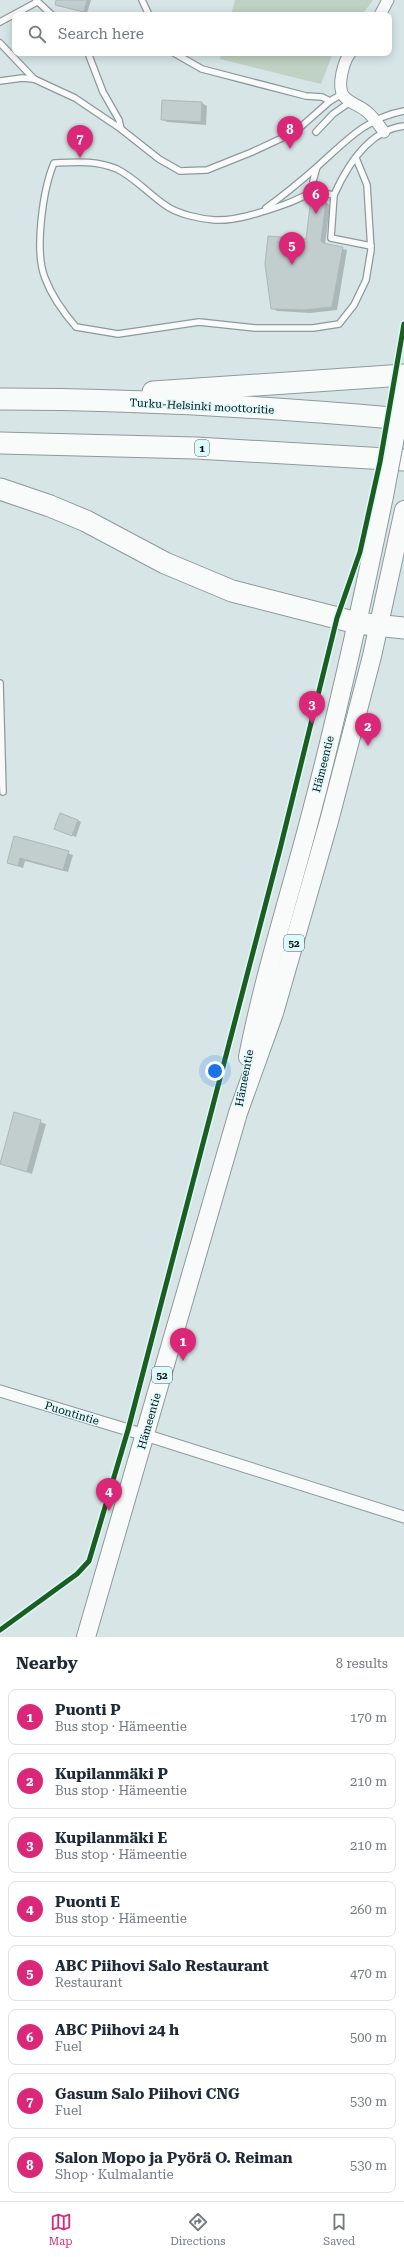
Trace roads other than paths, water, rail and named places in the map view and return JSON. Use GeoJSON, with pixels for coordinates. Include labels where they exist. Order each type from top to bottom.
{"type":"FeatureCollection","features":[{"type":"Feature","properties":{"kind":"highway"},"geometry":{"type":"LineString","coordinates":[[79,399],[216,387],[404,376]]}},
{"type":"Feature","properties":{"kind":"highway","name":"Turku-Helsinki moottoritie"},"geometry":{"type":"LineString","coordinates":[[0,399],[79,399],[329,412],[404,419]]}},
{"type":"Feature","properties":{"kind":"highway","name":"1"},"geometry":{"type":"LineString","coordinates":[[0,443],[196,448],[404,460]]}},
{"type":"Feature","properties":{"kind":"highway"},"geometry":{"type":"LineString","coordinates":[[0,489],[50,506],[86,521],[165,563],[206,582],[261,600],[357,623],[404,628]]}},
{"type":"Feature","properties":{"kind":"main road","name":"Hämeentie"},"geometry":{"type":"LineString","coordinates":[[238,1113],[258,1006],[311,814],[357,623],[384,496],[404,389]]}},
{"type":"Feature","properties":{"kind":"main road","name":"Hämeentie"},"geometry":{"type":"LineString","coordinates":[[86,1637],[238,1113],[274,1013],[312,880],[379,626],[404,510]]}},
{"type":"Feature","properties":{"kind":"street"},"geometry":{"type":"LineString","coordinates":[[382,12],[388,0]]}},
{"type":"Feature","properties":{"kind":"street"},"geometry":{"type":"LineString","coordinates":[[348,56],[341,82],[346,98],[366,110],[384,132]]}},
{"type":"Feature","properties":{"kind":"street","name":"Puontintie"},"geometry":{"type":"LineString","coordinates":[[0,1391],[404,1517]]}},
{"type":"Feature","properties":{"kind":"lane"},"geometry":{"type":"LineString","coordinates":[[142,0],[148,12]]}},
{"type":"Feature","properties":{"kind":"lane"},"geometry":{"type":"LineString","coordinates":[[17,12],[36,1],[49,12]]}},
{"type":"Feature","properties":{"kind":"lane"},"geometry":{"type":"LineString","coordinates":[[0,22],[12,15]]}},
{"type":"Feature","properties":{"kind":"lane"},"geometry":{"type":"LineString","coordinates":[[0,43],[12,56]]}},
{"type":"Feature","properties":{"kind":"lane"},"geometry":{"type":"LineString","coordinates":[[12,56],[34,79]]}},
{"type":"Feature","properties":{"kind":"lane"},"geometry":{"type":"LineString","coordinates":[[89,56],[103,92],[120,120],[121,129]]}},
{"type":"Feature","properties":{"kind":"lane"},"geometry":{"type":"LineString","coordinates":[[179,56],[202,69],[306,96],[322,97],[330,101]]}},
{"type":"Feature","properties":{"kind":"lane"},"geometry":{"type":"LineString","coordinates":[[0,81],[22,78],[34,79],[75,98],[121,129],[159,159],[180,171],[207,170],[252,152],[295,132],[330,101],[346,98]]}},
{"type":"Feature","properties":{"kind":"lane"},"geometry":{"type":"LineString","coordinates":[[316,132],[346,98]]}},
{"type":"Feature","properties":{"kind":"lane"},"geometry":{"type":"LineString","coordinates":[[262,211],[317,167],[361,127],[375,120],[404,111]]}},
{"type":"Feature","properties":{"kind":"lane"},"geometry":{"type":"LineString","coordinates":[[371,246],[331,238],[334,195],[343,174],[364,147],[384,132],[404,126]]}},
{"type":"Feature","properties":{"kind":"lane"},"geometry":{"type":"LineString","coordinates":[[334,195],[317,191],[301,196],[284,205],[240,217],[215,220],[166,206],[116,169],[90,161],[54,162],[48,178],[40,236],[44,276],[58,306],[76,327],[118,334],[199,322],[255,328],[313,328],[339,324],[354,306],[366,280],[371,246],[367,185],[356,158]]}},
{"type":"Feature","properties":{"kind":"lane"},"geometry":{"type":"LineString","coordinates":[[317,167],[313,181],[317,191]]}},
{"type":"Feature","properties":{"kind":"lane"},"geometry":{"type":"LineString","coordinates":[[0,683],[3,792]]}},
{"type":"Feature","properties":{"kind":"place","name":"Salon Mopo ja Pyörä O. Reiman"},"geometry":{"type":"Point","coordinates":[290,149]}},
{"type":"Feature","properties":{"kind":"place","name":"Gasum Salo Piihovi CNG"},"geometry":{"type":"Point","coordinates":[80,158]}},
{"type":"Feature","properties":{"kind":"place","name":"ABC Piihovi 24 h"},"geometry":{"type":"Point","coordinates":[316,214]}},
{"type":"Feature","properties":{"kind":"place","name":"ABC Piihovi Salo Restaurant"},"geometry":{"type":"Point","coordinates":[292,265]}},
{"type":"Feature","properties":{"kind":"place","name":"Kupilanmäki E"},"geometry":{"type":"Point","coordinates":[312,724]}},
{"type":"Feature","properties":{"kind":"place","name":"Kupilanmäki P"},"geometry":{"type":"Point","coordinates":[368,746]}},
{"type":"Feature","properties":{"kind":"place","name":"Puonti P"},"geometry":{"type":"Point","coordinates":[183,1361]}},
{"type":"Feature","properties":{"kind":"place","name":"Puonti E"},"geometry":{"type":"Point","coordinates":[109,1511]}}]}
